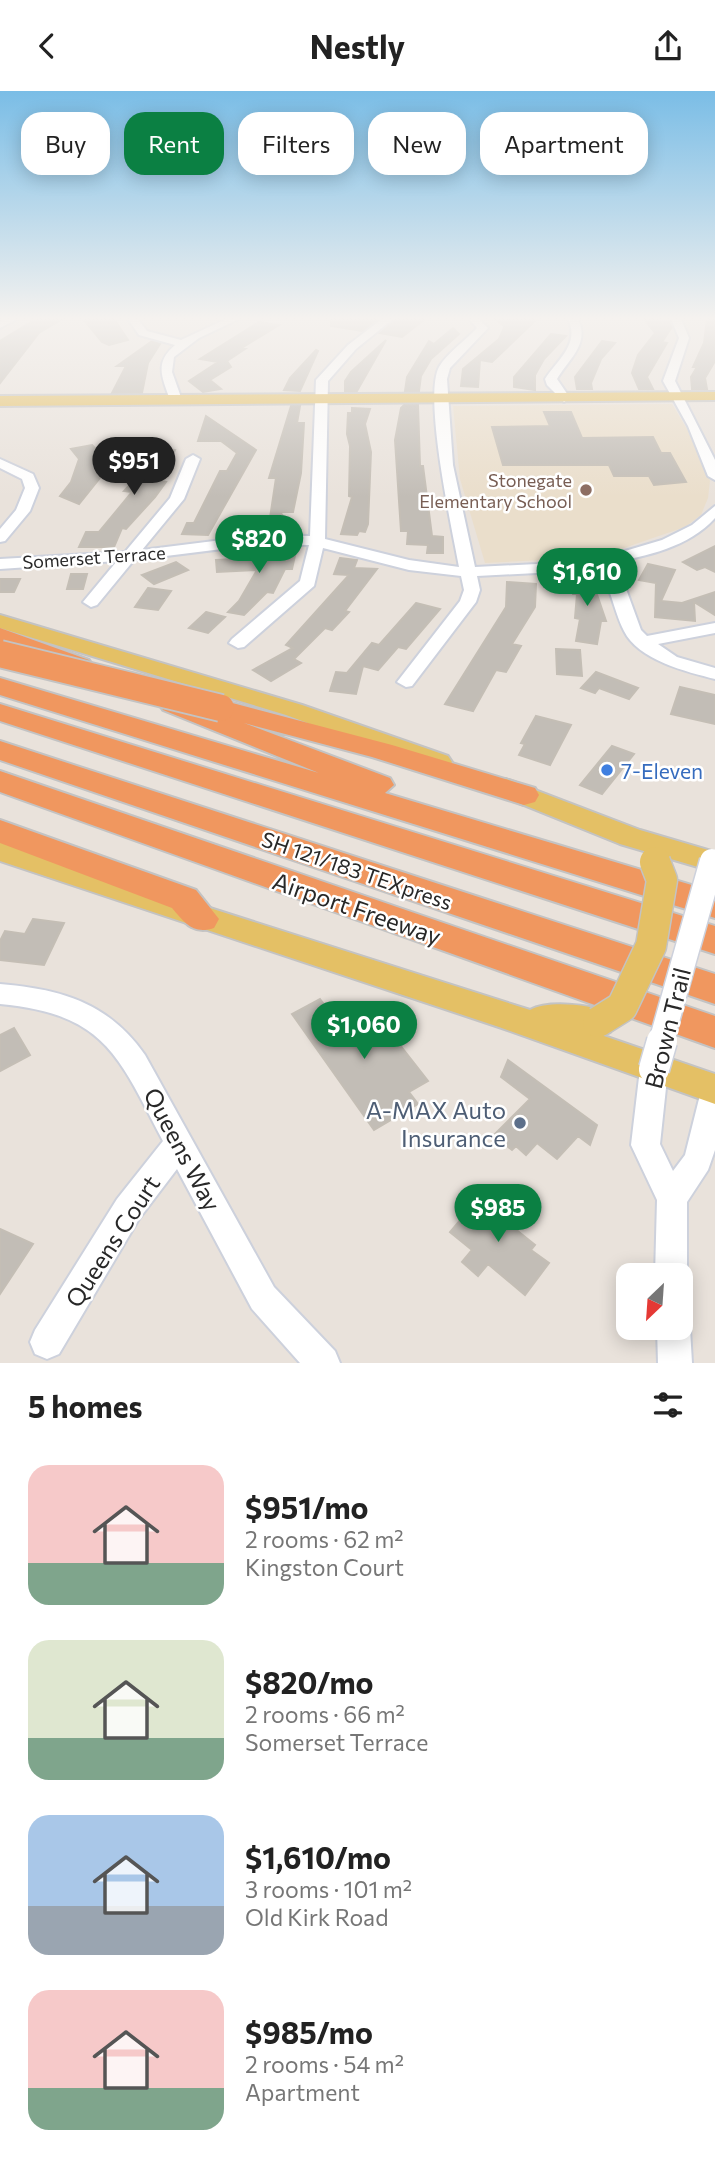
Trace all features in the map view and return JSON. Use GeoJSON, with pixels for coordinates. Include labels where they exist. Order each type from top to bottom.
{"type":"FeatureCollection","features":[{"type":"Feature","properties":{"kind":"highway"},"geometry":{"type":"LineString","coordinates":[[0,635],[303,758],[513,832],[559,859]]}},
{"type":"Feature","properties":{"kind":"highway"},"geometry":{"type":"LineString","coordinates":[[0,655],[221,708],[382,751],[524,795]]}},
{"type":"Feature","properties":{"kind":"highway"},"geometry":{"type":"LineString","coordinates":[[0,686],[715,905]]}},
{"type":"Feature","properties":{"kind":"highway","name":"SH 121/183 TEXpress"},"geometry":{"type":"LineString","coordinates":[[0,712],[715,940]]}},
{"type":"Feature","properties":{"kind":"highway","name":"SH 121/183 TEXpress"},"geometry":{"type":"LineString","coordinates":[[0,750],[715,989]]}},
{"type":"Feature","properties":{"kind":"highway","name":"Airport Freeway"},"geometry":{"type":"LineString","coordinates":[[0,781],[715,1032]]}},
{"type":"Feature","properties":{"kind":"highway"},"geometry":{"type":"LineString","coordinates":[[0,802],[230,880],[276,880]]}},
{"type":"Feature","properties":{"kind":"highway"},"geometry":{"type":"LineString","coordinates":[[0,831],[184,899],[202,919]]}},
{"type":"Feature","properties":{"kind":"main road"},"geometry":{"type":"LineString","coordinates":[[0,401],[715,397]]}},
{"type":"Feature","properties":{"kind":"main road"},"geometry":{"type":"LineString","coordinates":[[0,621],[306,714],[388,742],[630,837],[714,859]]}},
{"type":"Feature","properties":{"kind":"main road"},"geometry":{"type":"LineString","coordinates":[[506,1017],[598,1023],[622,1007],[651,946],[662,880],[655,862],[630,837]]}},
{"type":"Feature","properties":{"kind":"main road"},"geometry":{"type":"LineString","coordinates":[[0,851],[506,1017],[715,1090]]}},
{"type":"Feature","properties":{"kind":"street"},"geometry":{"type":"LineString","coordinates":[[169,378],[176,400]]}},
{"type":"Feature","properties":{"kind":"street"},"geometry":{"type":"LineString","coordinates":[[238,643],[308,583],[317,542],[321,399],[324,378]]}},
{"type":"Feature","properties":{"kind":"street"},"geometry":{"type":"LineString","coordinates":[[406,682],[468,602],[472,590],[454,515],[446,465],[441,398],[444,378]]}},
{"type":"Feature","properties":{"kind":"street"},"geometry":{"type":"LineString","coordinates":[[551,378],[551,383],[564,398]]}},
{"type":"Feature","properties":{"kind":"street"},"geometry":{"type":"LineString","coordinates":[[669,378],[708,455],[715,476]]}},
{"type":"Feature","properties":{"kind":"street"},"geometry":{"type":"LineString","coordinates":[[91,602],[177,499],[193,459]]}},
{"type":"Feature","properties":{"kind":"street"},"geometry":{"type":"LineString","coordinates":[[0,463],[28,477],[32,488],[23,511],[0,538]]}},
{"type":"Feature","properties":{"kind":"street","name":"Somerset Terrace"},"geometry":{"type":"LineString","coordinates":[[0,563],[130,555],[272,538],[365,550],[429,569],[469,572],[600,560],[657,547],[696,531],[715,510]]}},
{"type":"Feature","properties":{"kind":"street"},"geometry":{"type":"LineString","coordinates":[[600,560],[614,578],[633,632],[643,642],[671,661],[715,674]]}},
{"type":"Feature","properties":{"kind":"street"},"geometry":{"type":"LineString","coordinates":[[643,642],[715,628]]}},
{"type":"Feature","properties":{"kind":"street","name":"Brown Trail"},"geometry":{"type":"LineString","coordinates":[[671,1263],[672,1199],[645,1145],[654,1069],[714,859]]}},
{"type":"Feature","properties":{"kind":"street","name":"Queens Way"},"geometry":{"type":"LineString","coordinates":[[0,994],[17,995],[74,1011],[99,1022],[116,1035],[135,1063],[263,1298],[323,1363]]}},
{"type":"Feature","properties":{"kind":"street"},"geometry":{"type":"LineString","coordinates":[[672,1199],[698,1160],[715,1090]]}},
{"type":"Feature","properties":{"kind":"street","name":"Queens Court"},"geometry":{"type":"LineString","coordinates":[[47,1342],[128,1209],[179,1143]]}},
{"type":"Feature","properties":{"kind":"street"},"geometry":{"type":"LineString","coordinates":[[674,1341],[676,1363]]}},
{"type":"Feature","properties":{"kind":"shaded area","name":"Stonegate Elementary School"},"geometry":{"type":"Polygon","coordinates":[[[672,404],[687,429],[710,481],[708,498],[701,515],[685,527],[621,549],[563,559],[485,563],[460,479],[453,406],[672,404]]]}},
{"type":"Feature","properties":{"kind":"building"},"geometry":{"type":"Polygon","coordinates":[[[120,378],[145,378],[142,393],[112,393],[120,378]]]}},
{"type":"Feature","properties":{"kind":"building"},"geometry":{"type":"Polygon","coordinates":[[[193,378],[213,378],[210,380],[221,389],[203,392],[189,381],[193,378]]]}},
{"type":"Feature","properties":{"kind":"building"},"geometry":{"type":"Polygon","coordinates":[[[290,378],[306,378],[300,391],[284,390],[290,378]]]}},
{"type":"Feature","properties":{"kind":"building"},"geometry":{"type":"Polygon","coordinates":[[[347,378],[364,378],[357,391],[345,391],[347,378]]]}},
{"type":"Feature","properties":{"kind":"building"},"geometry":{"type":"Polygon","coordinates":[[[407,378],[421,378],[419,391],[405,391],[407,378]]]}},
{"type":"Feature","properties":{"kind":"building"},"geometry":{"type":"Polygon","coordinates":[[[462,378],[479,378],[478,387],[461,386],[462,378]]]}},
{"type":"Feature","properties":{"kind":"building"},"geometry":{"type":"Polygon","coordinates":[[[514,378],[535,378],[535,390],[514,387],[514,378]]]}},
{"type":"Feature","properties":{"kind":"building"},"geometry":{"type":"Polygon","coordinates":[[[575,378],[593,378],[592,389],[577,389],[575,378]]]}},
{"type":"Feature","properties":{"kind":"building"},"geometry":{"type":"Polygon","coordinates":[[[634,378],[648,378],[653,389],[639,389],[634,378]]]}},
{"type":"Feature","properties":{"kind":"building"},"geometry":{"type":"Polygon","coordinates":[[[691,378],[705,378],[707,389],[692,389],[691,378]]]}},
{"type":"Feature","properties":{"kind":"building"},"geometry":{"type":"Polygon","coordinates":[[[404,405],[418,405],[420,466],[423,466],[432,536],[443,537],[443,553],[427,553],[428,545],[407,544],[408,531],[401,531],[395,440],[401,408],[404,405]]]}},
{"type":"Feature","properties":{"kind":"building"},"geometry":{"type":"Polygon","coordinates":[[[291,406],[300,406],[297,423],[304,423],[301,473],[293,512],[280,512],[292,527],[259,533],[251,521],[270,518],[276,478],[269,478],[291,406]]]}},
{"type":"Feature","properties":{"kind":"building"},"geometry":{"type":"Polygon","coordinates":[[[352,408],[370,409],[365,424],[371,452],[368,524],[365,532],[359,531],[357,535],[341,534],[352,497],[349,496],[350,446],[347,434],[348,413],[352,413],[352,408]]]}},
{"type":"Feature","properties":{"kind":"building"},"geometry":{"type":"Polygon","coordinates":[[[544,412],[571,412],[582,438],[653,437],[661,453],[670,453],[686,482],[654,485],[649,476],[614,476],[609,465],[503,465],[492,427],[550,426],[544,412]]]}},
{"type":"Feature","properties":{"kind":"building"},"geometry":{"type":"Polygon","coordinates":[[[206,416],[256,450],[208,535],[182,534],[187,523],[194,523],[220,471],[227,471],[237,453],[221,441],[198,441],[206,416]]]}},
{"type":"Feature","properties":{"kind":"building"},"geometry":{"type":"Polygon","coordinates":[[[92,445],[111,464],[79,504],[60,496],[71,482],[79,459],[71,449],[92,445]]]}},
{"type":"Feature","properties":{"kind":"building"},"geometry":{"type":"Polygon","coordinates":[[[156,447],[175,450],[161,481],[166,482],[155,497],[126,529],[122,528],[114,547],[79,547],[86,532],[99,532],[132,492],[124,491],[137,477],[119,478],[156,447]]]}},
{"type":"Feature","properties":{"kind":"building"},"geometry":{"type":"Polygon","coordinates":[[[715,546],[715,572],[705,567],[697,570],[683,562],[715,546]]]}},
{"type":"Feature","properties":{"kind":"building"},"geometry":{"type":"Polygon","coordinates":[[[259,550],[296,551],[292,569],[285,569],[273,593],[267,592],[244,615],[228,612],[239,601],[257,570],[217,572],[216,560],[257,558],[259,550]]]}},
{"type":"Feature","properties":{"kind":"building"},"geometry":{"type":"Polygon","coordinates":[[[340,558],[357,560],[354,568],[377,569],[345,611],[349,612],[332,630],[325,628],[294,659],[301,663],[271,681],[253,670],[293,648],[286,645],[349,575],[334,574],[340,558]]]}},
{"type":"Feature","properties":{"kind":"building"},"geometry":{"type":"Polygon","coordinates":[[[176,562],[188,570],[154,584],[142,575],[176,562]]]}},
{"type":"Feature","properties":{"kind":"building"},"geometry":{"type":"Polygon","coordinates":[[[648,564],[675,570],[661,601],[682,603],[715,592],[715,615],[694,602],[695,621],[655,617],[656,583],[639,580],[648,564]]]}},
{"type":"Feature","properties":{"kind":"building"},"geometry":{"type":"Polygon","coordinates":[[[71,574],[87,574],[83,589],[67,589],[71,574]]]}},
{"type":"Feature","properties":{"kind":"building"},"geometry":{"type":"Polygon","coordinates":[[[567,574],[590,574],[606,621],[601,621],[597,644],[576,641],[580,619],[575,618],[577,594],[573,594],[567,574]]]}},
{"type":"Feature","properties":{"kind":"building"},"geometry":{"type":"Polygon","coordinates":[[[0,579],[20,579],[14,592],[0,592],[0,579]]]}},
{"type":"Feature","properties":{"kind":"building"},"geometry":{"type":"Polygon","coordinates":[[[507,582],[536,584],[535,607],[512,644],[521,646],[506,672],[496,670],[473,711],[445,704],[506,607],[507,582]]]}},
{"type":"Feature","properties":{"kind":"building"},"geometry":{"type":"Polygon","coordinates":[[[148,588],[171,591],[158,610],[135,607],[148,588]]]}},
{"type":"Feature","properties":{"kind":"building"},"geometry":{"type":"Polygon","coordinates":[[[416,603],[440,609],[406,649],[398,647],[378,670],[363,666],[356,694],[330,691],[336,672],[347,673],[372,643],[379,645],[416,603]]]}},
{"type":"Feature","properties":{"kind":"building"},"geometry":{"type":"Polygon","coordinates":[[[206,612],[225,617],[208,633],[189,628],[206,612]]]}},
{"type":"Feature","properties":{"kind":"building"},"geometry":{"type":"Polygon","coordinates":[[[556,649],[580,650],[582,676],[557,674],[556,649]]]}},
{"type":"Feature","properties":{"kind":"building"},"geometry":{"type":"Polygon","coordinates":[[[596,672],[638,688],[629,699],[599,688],[595,693],[581,688],[596,672]]]}},
{"type":"Feature","properties":{"kind":"building"},"geometry":{"type":"Polygon","coordinates":[[[680,687],[715,695],[715,724],[671,714],[680,687]]]}},
{"type":"Feature","properties":{"kind":"building"},"geometry":{"type":"Polygon","coordinates":[[[536,716],[571,725],[550,765],[519,755],[525,744],[521,743],[536,716]]]}},
{"type":"Feature","properties":{"kind":"building","name":"7-Eleven"},"geometry":{"type":"Polygon","coordinates":[[[612,746],[634,754],[602,794],[580,785],[612,746]]]}},
{"type":"Feature","properties":{"kind":"building"},"geometry":{"type":"Polygon","coordinates":[[[33,919],[64,923],[44,965],[0,960],[0,941],[5,931],[25,934],[33,919]]]}},
{"type":"Feature","properties":{"kind":"building"},"geometry":{"type":"Polygon","coordinates":[[[320,999],[326,1007],[334,1003],[346,1018],[351,1015],[359,1027],[378,1017],[428,1081],[409,1092],[418,1104],[374,1130],[292,1014],[320,999]]]}},
{"type":"Feature","properties":{"kind":"building"},"geometry":{"type":"Polygon","coordinates":[[[14,1028],[30,1055],[0,1071],[0,1035],[14,1028]]]}},
{"type":"Feature","properties":{"kind":"building"},"geometry":{"type":"Polygon","coordinates":[[[508,1060],[597,1125],[590,1145],[578,1136],[557,1159],[537,1143],[526,1155],[516,1146],[512,1150],[494,1135],[530,1099],[501,1077],[508,1060]]]}},
{"type":"Feature","properties":{"kind":"building"},"geometry":{"type":"Polygon","coordinates":[[[484,1192],[520,1221],[514,1228],[535,1245],[531,1250],[549,1263],[525,1295],[488,1264],[478,1276],[462,1262],[472,1250],[450,1232],[484,1192]]]}},
{"type":"Feature","properties":{"kind":"building"},"geometry":{"type":"Polygon","coordinates":[[[0,1229],[33,1244],[0,1294],[0,1229]]]}},
{"type":"Feature","properties":{"kind":"place","name":"Stonegate Elementary School"},"geometry":{"type":"Point","coordinates":[586,490]}},
{"type":"Feature","properties":{"kind":"place","name":"7-Eleven"},"geometry":{"type":"Point","coordinates":[607,770]}},
{"type":"Feature","properties":{"kind":"place","name":"A-MAX Auto Insurance"},"geometry":{"type":"Point","coordinates":[520,1123]}}]}
